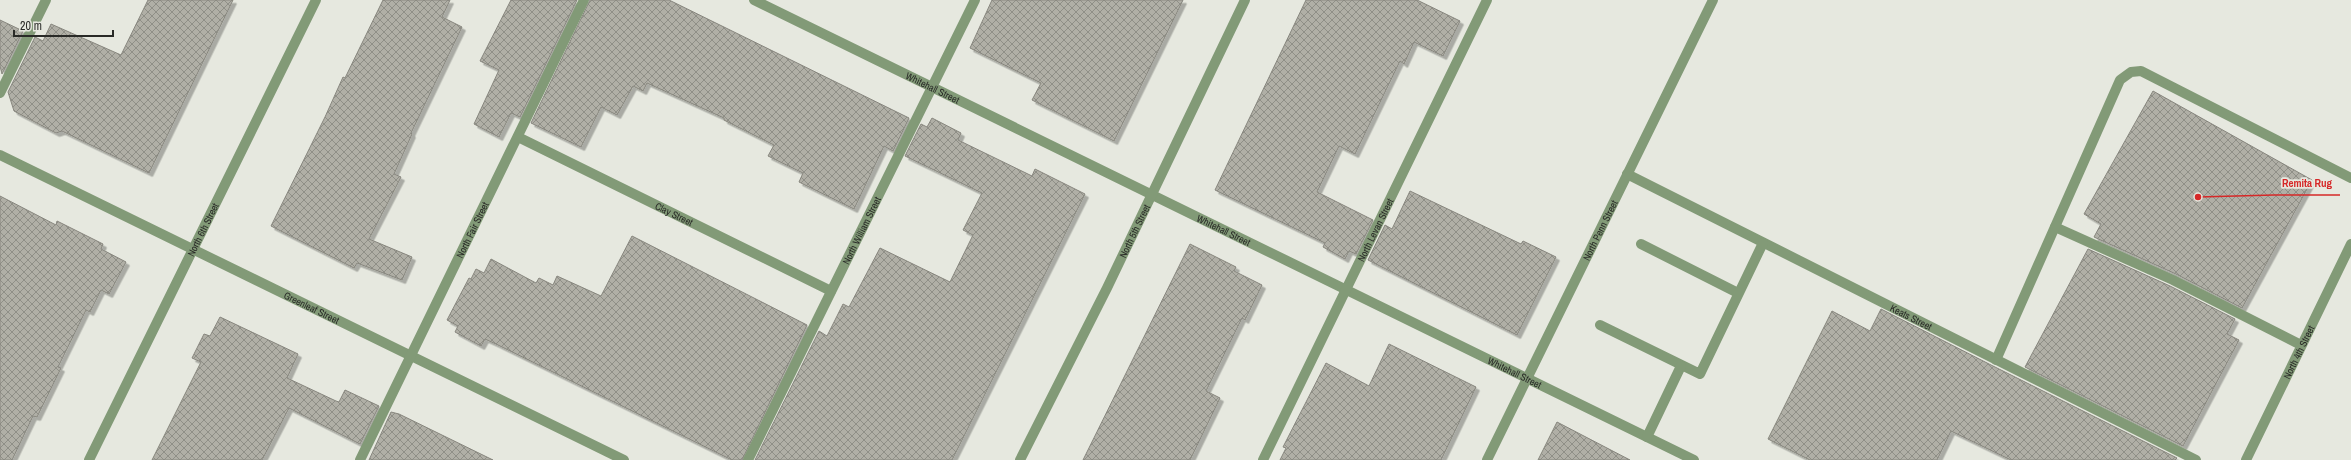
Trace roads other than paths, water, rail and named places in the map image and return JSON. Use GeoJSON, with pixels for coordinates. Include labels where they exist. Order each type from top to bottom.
{"type":"FeatureCollection","features":[{"type":"Feature","properties":{"kind":"street"},"geometry":{"type":"LineString","coordinates":[[0,94],[46,0]]}},
{"type":"Feature","properties":{"kind":"street","name":"North 6th Street"},"geometry":{"type":"LineString","coordinates":[[90,460],[316,0]]}},
{"type":"Feature","properties":{"kind":"street","name":"North Fair Street"},"geometry":{"type":"LineString","coordinates":[[360,460],[584,0]]}},
{"type":"Feature","properties":{"kind":"street","name":"Whitehall Street"},"geometry":{"type":"LineString","coordinates":[[754,0],[1694,460]]}},
{"type":"Feature","properties":{"kind":"street","name":"North William Street"},"geometry":{"type":"LineString","coordinates":[[748,460],[975,0]]}},
{"type":"Feature","properties":{"kind":"street","name":"North 5th Street"},"geometry":{"type":"LineString","coordinates":[[1020,460],[1152,195],[1245,0]]}},
{"type":"Feature","properties":{"kind":"street","name":"North Levan Street"},"geometry":{"type":"LineString","coordinates":[[1263,460],[1487,0]]}},
{"type":"Feature","properties":{"kind":"street","name":"North Penn Street"},"geometry":{"type":"LineString","coordinates":[[1487,460],[1713,0]]}},
{"type":"Feature","properties":{"kind":"street"},"geometry":{"type":"LineString","coordinates":[[1996,360],[2120,80],[2131,72],[2141,71],[2351,178]]}},
{"type":"Feature","properties":{"kind":"street","name":"Clay Street"},"geometry":{"type":"LineString","coordinates":[[518,137],[831,291]]}},
{"type":"Feature","properties":{"kind":"street","name":"Greenleaf Street"},"geometry":{"type":"LineString","coordinates":[[0,155],[624,460]]}},
{"type":"Feature","properties":{"kind":"street","name":"Keats Street"},"geometry":{"type":"LineString","coordinates":[[1627,174],[2196,460]]}},
{"type":"Feature","properties":{"kind":"street"},"geometry":{"type":"LineString","coordinates":[[2055,227],[2173,280],[2302,345]]}},
{"type":"Feature","properties":{"kind":"street"},"geometry":{"type":"LineString","coordinates":[[1600,325],[1700,374],[1763,243]]}},
{"type":"Feature","properties":{"kind":"street"},"geometry":{"type":"LineString","coordinates":[[1641,244],[1738,293]]}},
{"type":"Feature","properties":{"kind":"street","name":"North 4th Street"},"geometry":{"type":"LineString","coordinates":[[2246,460],[2351,244]]}},
{"type":"Feature","properties":{"kind":"street"},"geometry":{"type":"LineString","coordinates":[[1647,437],[1681,366]]}},
{"type":"Feature","properties":{"kind":"place","name":"Remita Rug"},"geometry":{"type":"Point","coordinates":[2198,197]}}]}
